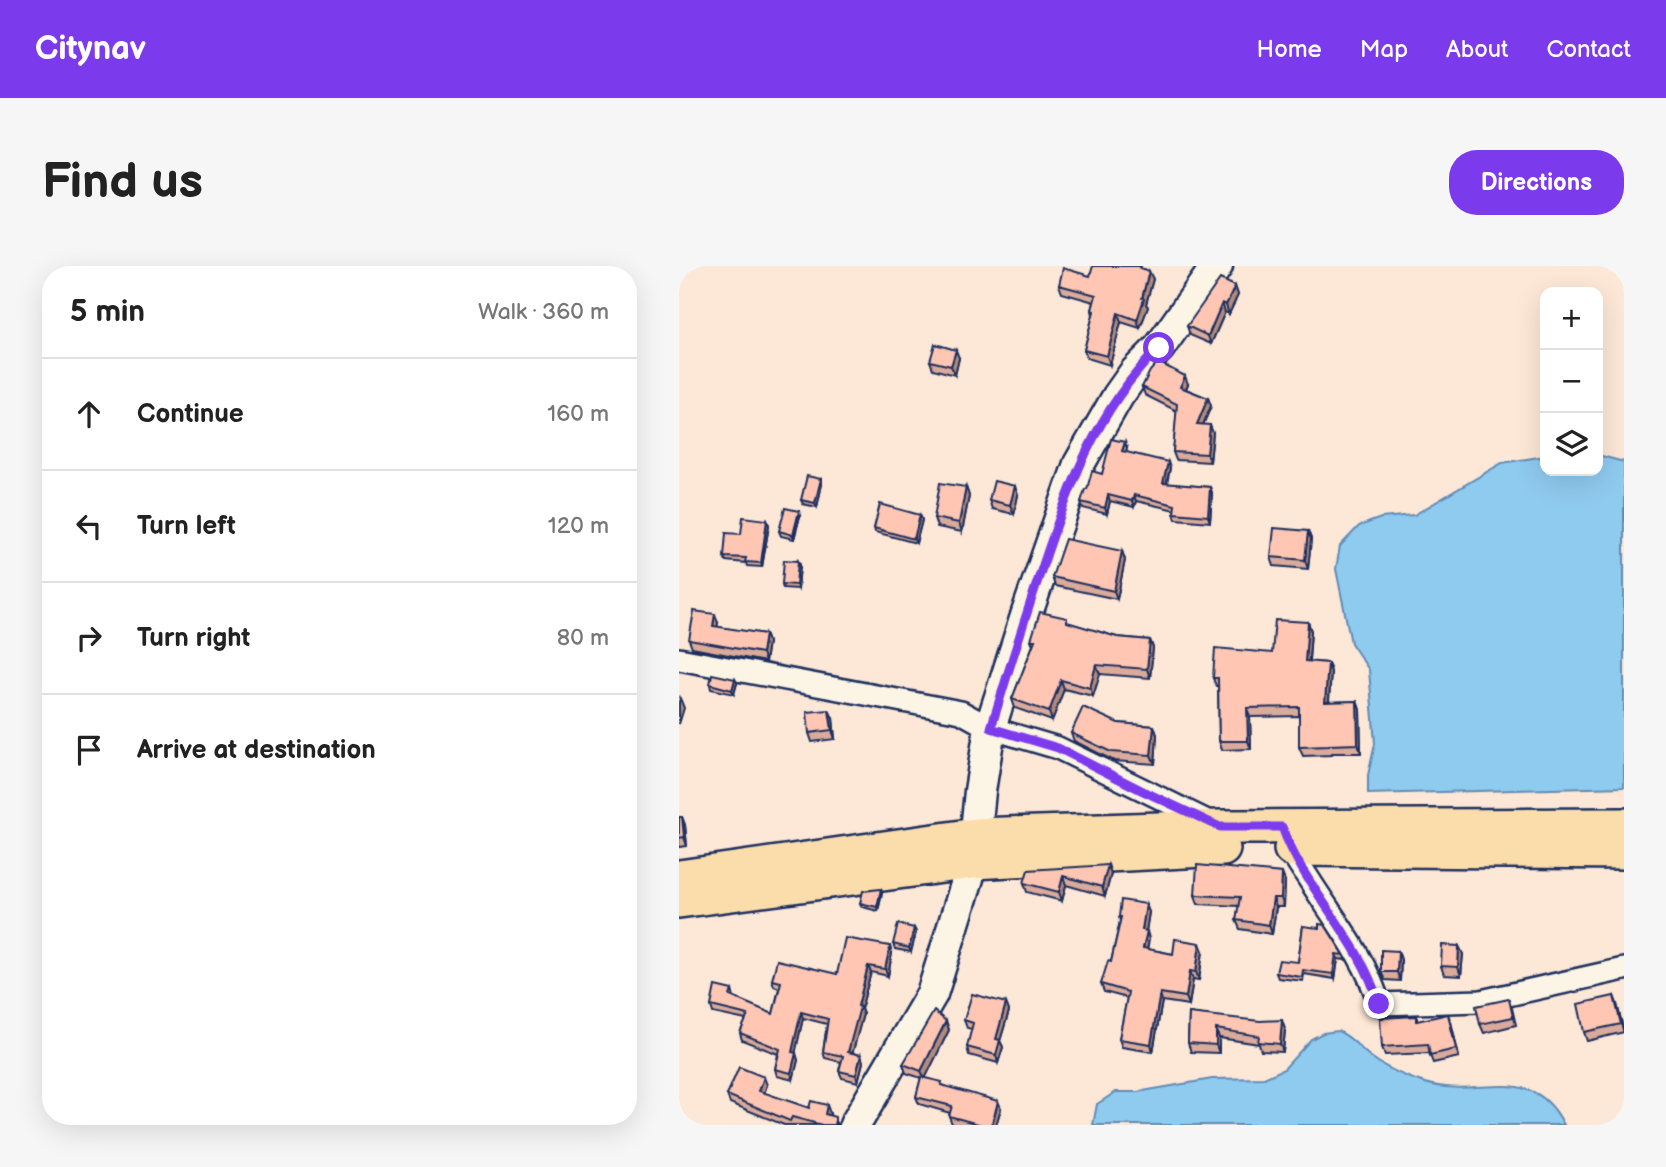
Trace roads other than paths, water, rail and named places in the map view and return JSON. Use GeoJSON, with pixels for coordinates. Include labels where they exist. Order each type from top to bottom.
{"type":"FeatureCollection","features":[{"type":"Feature","properties":{"kind":"main road"},"geometry":{"type":"LineString","coordinates":[[855,1125],[932,994],[974,848],[991,728],[1035,589],[1079,464],[1118,396],[1135,372],[1159,348],[1217,266]]}},
{"type":"Feature","properties":{"kind":"main road"},"geometry":{"type":"LineString","coordinates":[[679,901],[974,848],[1246,848],[1286,838],[1624,825]]}},
{"type":"Feature","properties":{"kind":"main road"},"geometry":{"type":"LineString","coordinates":[[679,877],[1220,827],[1286,838],[1624,852]]}},
{"type":"Feature","properties":{"kind":"street"},"geometry":{"type":"LineString","coordinates":[[679,659],[961,712],[991,728],[1058,748],[1220,827]]}},
{"type":"Feature","properties":{"kind":"street"},"geometry":{"type":"LineString","coordinates":[[1286,838],[1355,946],[1372,981],[1379,1004],[1481,1001],[1624,969]]}},
{"type":"Feature","properties":{"kind":"water"},"geometry":{"type":"Polygon","coordinates":[[[1603,456],[1624,462],[1624,787],[1368,794],[1368,775],[1375,744],[1369,670],[1351,643],[1336,569],[1340,546],[1359,526],[1381,518],[1414,515],[1502,463],[1540,457],[1540,476],[1603,476],[1603,456]]]}},
{"type":"Feature","properties":{"kind":"water"},"geometry":{"type":"Polygon","coordinates":[[[1338,1031],[1380,1063],[1425,1083],[1465,1088],[1503,1086],[1536,1093],[1551,1105],[1564,1125],[1093,1125],[1097,1104],[1116,1092],[1137,1092],[1212,1079],[1264,1078],[1284,1069],[1311,1039],[1323,1033],[1338,1031]]]}}]}
